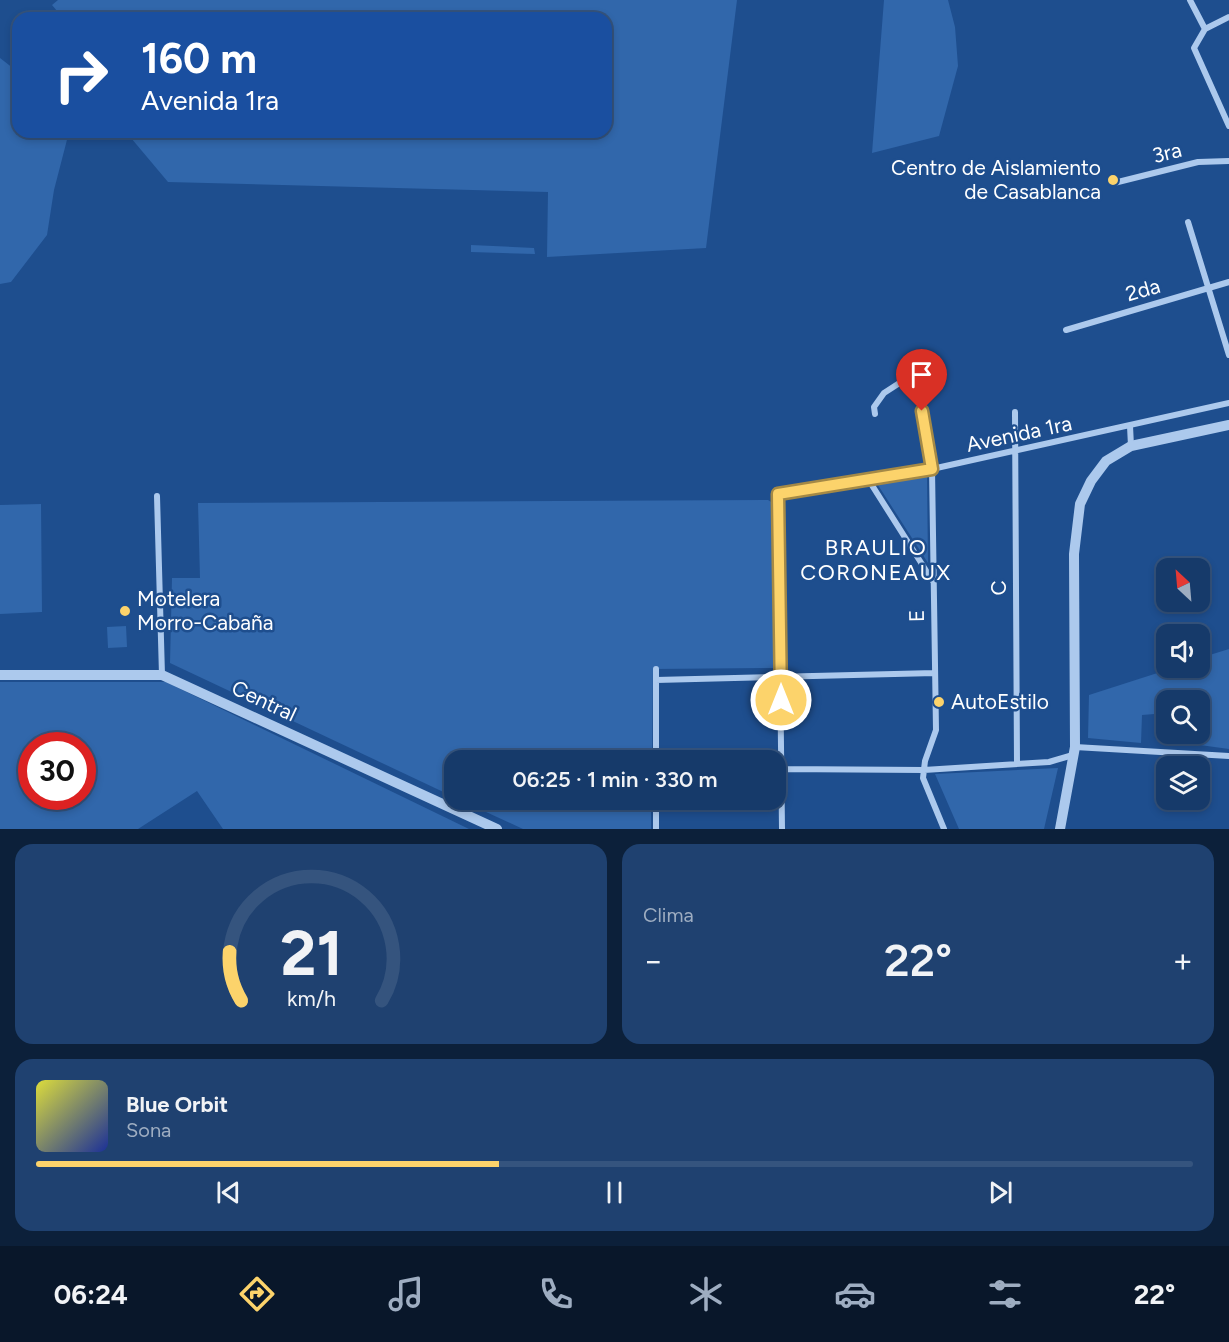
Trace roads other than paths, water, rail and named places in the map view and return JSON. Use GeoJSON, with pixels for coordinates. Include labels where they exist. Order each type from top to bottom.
{"type":"FeatureCollection","features":[{"type":"Feature","properties":{"kind":"street"},"geometry":{"type":"LineString","coordinates":[[1190,0],[1205,29]]}},
{"type":"Feature","properties":{"kind":"street"},"geometry":{"type":"LineString","coordinates":[[1229,17],[1205,29],[1194,48],[1229,126]]}},
{"type":"Feature","properties":{"kind":"street","name":"3ra"},"geometry":{"type":"LineString","coordinates":[[1114,183],[1198,162],[1229,161]]}},
{"type":"Feature","properties":{"kind":"street"},"geometry":{"type":"LineString","coordinates":[[1188,222],[1229,355]]}},
{"type":"Feature","properties":{"kind":"street","name":"2da"},"geometry":{"type":"LineString","coordinates":[[1066,330],[1229,282]]}},
{"type":"Feature","properties":{"kind":"street","name":"E"},"geometry":{"type":"LineString","coordinates":[[875,414],[874,407],[884,393],[901,382],[919,392],[932,469],[936,730],[924,770]]}},
{"type":"Feature","properties":{"kind":"street","name":"Avenida 1ra"},"geometry":{"type":"LineString","coordinates":[[781,677],[778,494],[932,469],[1229,404]]}},
{"type":"Feature","properties":{"kind":"street","name":"C"},"geometry":{"type":"LineString","coordinates":[[1015,412],[1017,764]]}},
{"type":"Feature","properties":{"kind":"street"},"geometry":{"type":"LineString","coordinates":[[1060,829],[1074,751],[1074,554],[1080,504],[1091,481],[1106,461],[1131,446],[1229,425]]}},
{"type":"Feature","properties":{"kind":"street"},"geometry":{"type":"LineString","coordinates":[[1130,426],[1131,446]]}},
{"type":"Feature","properties":{"kind":"street"},"geometry":{"type":"LineString","coordinates":[[868,479],[933,582]]}},
{"type":"Feature","properties":{"kind":"street"},"geometry":{"type":"LineString","coordinates":[[157,496],[162,675]]}},
{"type":"Feature","properties":{"kind":"street"},"geometry":{"type":"LineString","coordinates":[[656,669],[656,750]]}},
{"type":"Feature","properties":{"kind":"street"},"geometry":{"type":"LineString","coordinates":[[656,680],[934,673]]}},
{"type":"Feature","properties":{"kind":"street","name":"Central"},"geometry":{"type":"LineString","coordinates":[[0,675],[162,675],[497,829]]}},
{"type":"Feature","properties":{"kind":"street"},"geometry":{"type":"LineString","coordinates":[[781,677],[782,750]]}},
{"type":"Feature","properties":{"kind":"street"},"geometry":{"type":"LineString","coordinates":[[786,769],[924,770],[1049,762],[1074,751],[1229,756]]}},
{"type":"Feature","properties":{"kind":"street"},"geometry":{"type":"LineString","coordinates":[[924,770],[923,778],[944,829]]}},
{"type":"Feature","properties":{"kind":"street"},"geometry":{"type":"LineString","coordinates":[[656,810],[656,829]]}},
{"type":"Feature","properties":{"kind":"street"},"geometry":{"type":"LineString","coordinates":[[782,810],[782,829]]}},
{"type":"Feature","properties":{"kind":"place","name":"Centro de Aislamiento de Casablanca"},"geometry":{"type":"Point","coordinates":[1113,180]}},
{"type":"Feature","properties":{"kind":"place","name":"Motelera Morro-Cabaña"},"geometry":{"type":"Point","coordinates":[125,611]}},
{"type":"Feature","properties":{"kind":"place","name":"AutoEstilo"},"geometry":{"type":"Point","coordinates":[939,702]}},
{"type":"Feature","properties":{"kind":"district","name":"BRAULIO CORONEAUX"},"geometry":{"type":"Point","coordinates":[876,560]}}]}
